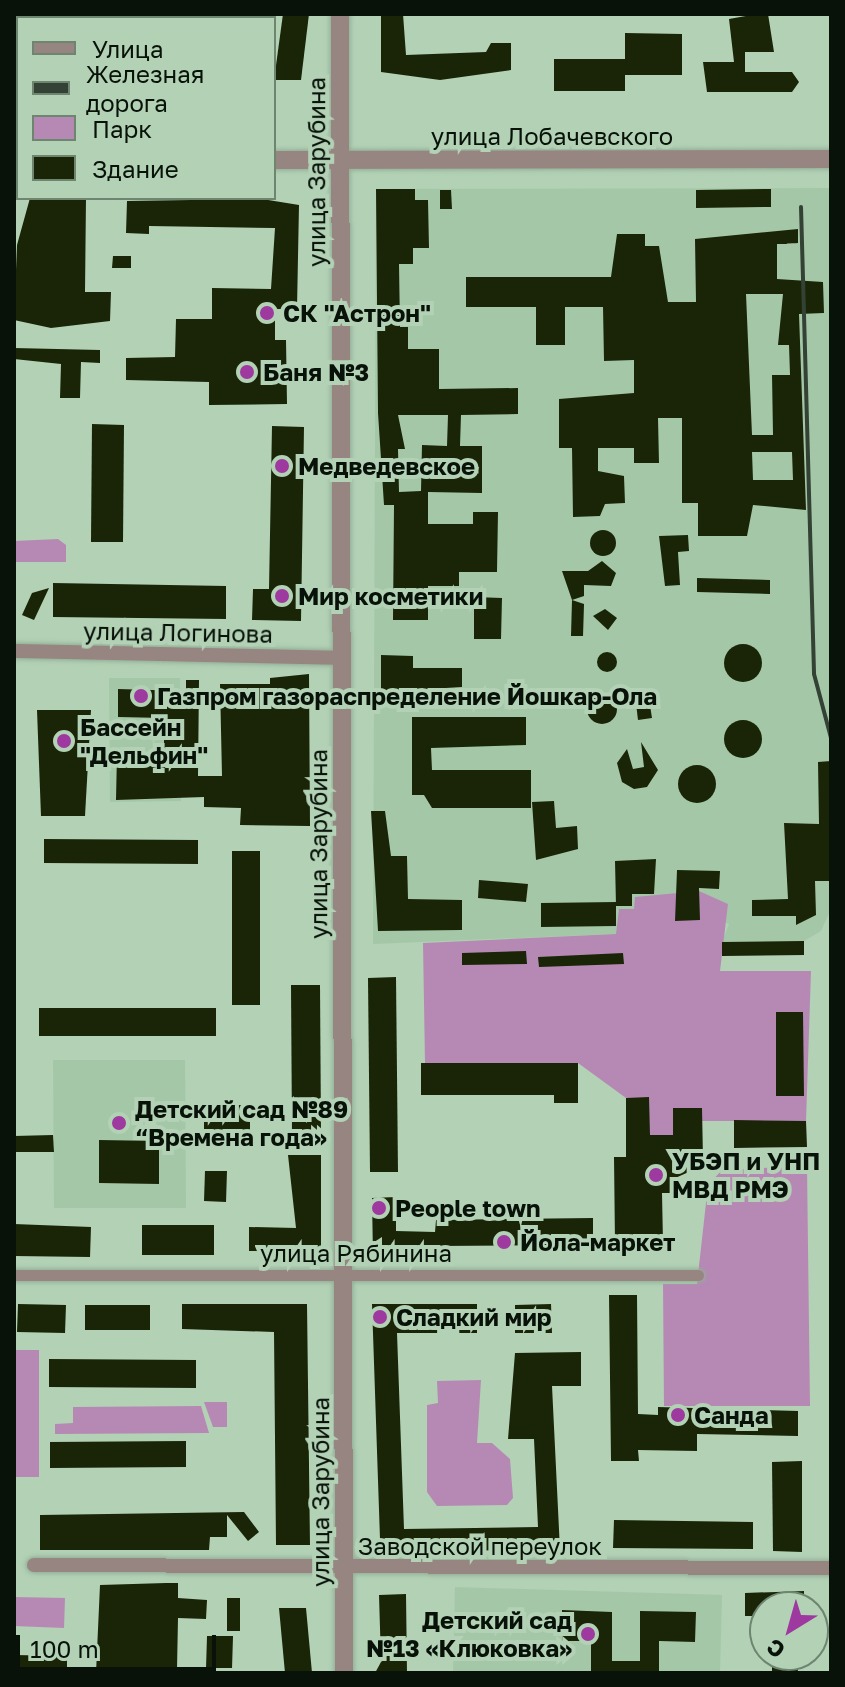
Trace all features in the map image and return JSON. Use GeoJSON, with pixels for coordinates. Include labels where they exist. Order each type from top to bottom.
{"type":"FeatureCollection","features":[{"type":"Feature","properties":{"kind":"street","name":"улица Зарубина"},"geometry":{"type":"LineString","coordinates":[[340,14],[344,1673]]}},
{"type":"Feature","properties":{"kind":"street","name":"улица Лобачевского"},"geometry":{"type":"LineString","coordinates":[[276,160],[831,159]]}},
{"type":"Feature","properties":{"kind":"street","name":"улица Логинова"},"geometry":{"type":"LineString","coordinates":[[14,651],[341,658]]}},
{"type":"Feature","properties":{"kind":"street","name":"улица Рябинина"},"geometry":{"type":"LineString","coordinates":[[14,1275],[698,1275]]}},
{"type":"Feature","properties":{"kind":"street","name":"Заводской переулок"},"geometry":{"type":"LineString","coordinates":[[34,1565],[831,1568]]}},
{"type":"Feature","properties":{"kind":"shaded area"},"geometry":{"type":"Polygon","coordinates":[[[831,188],[831,909],[821,931],[804,941],[722,942],[729,924],[656,897],[635,909],[616,934],[373,944],[376,189],[831,188]]]}},
{"type":"Feature","properties":{"kind":"shaded area","name":"Газпром газораспределение Йошкар-Ола"},"geometry":{"type":"Polygon","coordinates":[[[109,678],[180,678],[181,801],[110,802],[109,678]]]}},
{"type":"Feature","properties":{"kind":"shaded area","name":"Детский сад №89 “Времена года»"},"geometry":{"type":"Polygon","coordinates":[[[53,1060],[185,1060],[186,1208],[54,1208],[53,1060]]]}},
{"type":"Feature","properties":{"kind":"shaded area","name":"Детский сад №13 «Клюковка»"},"geometry":{"type":"Polygon","coordinates":[[[455,1587],[722,1595],[720,1673],[453,1673],[455,1587]]]}},
{"type":"Feature","properties":{"kind":"green space"},"geometry":{"type":"Polygon","coordinates":[[[58,539],[66,545],[66,562],[14,562],[14,541],[58,539]]]}},
{"type":"Feature","properties":{"kind":"green space"},"geometry":{"type":"Polygon","coordinates":[[[699,891],[728,904],[720,971],[811,971],[806,1121],[702,1121],[673,1135],[649,1135],[649,1098],[626,1098],[578,1063],[425,1063],[423,943],[616,934],[619,909],[634,909],[635,897],[699,891]]]}},
{"type":"Feature","properties":{"kind":"green space"},"geometry":{"type":"Polygon","coordinates":[[[807,1166],[810,1406],[664,1406],[663,1284],[697,1284],[708,1185],[722,1170],[807,1166]]]}},
{"type":"Feature","properties":{"kind":"green space"},"geometry":{"type":"Polygon","coordinates":[[[14,1350],[39,1350],[39,1477],[14,1477],[14,1350]]]}},
{"type":"Feature","properties":{"kind":"green space"},"geometry":{"type":"Polygon","coordinates":[[[481,1380],[477,1443],[492,1443],[510,1459],[513,1498],[507,1505],[437,1506],[427,1492],[427,1405],[438,1403],[437,1381],[481,1380]]]}},
{"type":"Feature","properties":{"kind":"green space"},"geometry":{"type":"Polygon","coordinates":[[[204,1402],[227,1402],[227,1427],[213,1427],[204,1402]]]}},
{"type":"Feature","properties":{"kind":"green space"},"geometry":{"type":"Polygon","coordinates":[[[201,1406],[209,1433],[55,1434],[55,1424],[73,1423],[73,1407],[201,1406]]]}},
{"type":"Feature","properties":{"kind":"green space"},"geometry":{"type":"Polygon","coordinates":[[[14,1597],[65,1598],[64,1628],[14,1626],[14,1597]]]}},
{"type":"Feature","properties":{"kind":"building"},"geometry":{"type":"Polygon","coordinates":[[[283,14],[309,14],[301,80],[276,80],[283,14]]]}},
{"type":"Feature","properties":{"kind":"building"},"geometry":{"type":"Polygon","coordinates":[[[381,14],[403,14],[406,55],[486,52],[491,43],[511,43],[511,70],[440,80],[381,72],[381,14]]]}},
{"type":"Feature","properties":{"kind":"building"},"geometry":{"type":"Polygon","coordinates":[[[768,14],[774,52],[745,52],[745,72],[792,72],[799,82],[792,92],[707,92],[703,62],[734,62],[729,19],[768,14]]]}},
{"type":"Feature","properties":{"kind":"building"},"geometry":{"type":"Polygon","coordinates":[[[625,33],[682,34],[682,75],[625,75],[625,91],[554,91],[554,59],[625,59],[625,33]]]}},
{"type":"Feature","properties":{"kind":"building"},"geometry":{"type":"Polygon","coordinates":[[[376,189],[415,189],[415,200],[428,200],[429,248],[413,248],[413,264],[399,264],[400,327],[408,327],[408,349],[439,349],[439,389],[518,388],[518,414],[461,415],[460,446],[482,446],[482,493],[428,492],[428,524],[473,524],[473,512],[498,512],[497,572],[459,572],[459,586],[428,586],[428,620],[393,620],[394,505],[384,505],[378,413],[376,189]],[[398,415],[405,449],[398,449],[399,492],[421,491],[422,445],[447,446],[448,415],[398,415]]]}},
{"type":"Feature","properties":{"kind":"building"},"geometry":{"type":"Polygon","coordinates":[[[771,189],[771,207],[696,208],[696,190],[771,189]]]}},
{"type":"Feature","properties":{"kind":"building"},"geometry":{"type":"Polygon","coordinates":[[[440,190],[451,190],[452,209],[440,209],[440,190]]]}},
{"type":"Feature","properties":{"kind":"building"},"geometry":{"type":"Polygon","coordinates":[[[29,200],[86,200],[85,292],[111,292],[110,321],[51,328],[14,320],[17,245],[29,200]]]}},
{"type":"Feature","properties":{"kind":"building"},"geometry":{"type":"Polygon","coordinates":[[[268,200],[299,205],[297,309],[275,309],[275,340],[286,340],[287,404],[209,405],[209,382],[126,380],[126,358],[175,357],[176,319],[212,319],[212,288],[271,289],[275,228],[149,226],[149,234],[126,233],[127,201],[268,200]]]}},
{"type":"Feature","properties":{"kind":"building"},"geometry":{"type":"Polygon","coordinates":[[[798,229],[798,243],[777,244],[777,279],[823,282],[824,313],[799,314],[806,510],[753,505],[747,536],[698,536],[698,503],[682,503],[682,418],[658,418],[659,463],[634,463],[634,448],[598,448],[598,471],[624,476],[625,503],[605,504],[600,516],[573,517],[572,448],[559,448],[559,399],[634,393],[634,360],[604,361],[603,307],[565,307],[565,345],[536,345],[536,307],[466,307],[466,277],[611,277],[617,234],[645,234],[645,246],[659,246],[668,302],[696,302],[695,239],[798,229]],[[746,294],[752,435],[773,435],[772,375],[790,375],[789,345],[778,345],[783,294],[746,294]],[[752,452],[753,480],[793,480],[792,452],[752,452]]]}},
{"type":"Feature","properties":{"kind":"building"},"geometry":{"type":"Polygon","coordinates":[[[113,256],[131,256],[131,268],[112,268],[113,256]]]}},
{"type":"Feature","properties":{"kind":"building"},"geometry":{"type":"Polygon","coordinates":[[[14,348],[100,350],[100,363],[81,362],[80,398],[60,398],[61,364],[14,359],[14,348]]]}},
{"type":"Feature","properties":{"kind":"building"},"geometry":{"type":"Polygon","coordinates":[[[92,424],[124,425],[123,542],[91,542],[92,424]]]}},
{"type":"Feature","properties":{"kind":"building"},"geometry":{"type":"Polygon","coordinates":[[[272,426],[304,427],[301,621],[252,620],[253,589],[269,589],[272,426]]]}},
{"type":"Feature","properties":{"kind":"building"},"geometry":{"type":"Polygon","coordinates":[[[603,530],[612,534],[616,543],[612,552],[603,556],[594,552],[590,543],[594,534],[603,530]]]}},
{"type":"Feature","properties":{"kind":"building"},"geometry":{"type":"Polygon","coordinates":[[[688,535],[689,551],[678,552],[680,585],[665,586],[659,536],[688,535]]]}},
{"type":"Feature","properties":{"kind":"building"},"geometry":{"type":"Polygon","coordinates":[[[602,561],[616,573],[611,586],[584,585],[584,596],[572,600],[562,571],[588,571],[602,561]]]}},
{"type":"Feature","properties":{"kind":"building"},"geometry":{"type":"Polygon","coordinates":[[[697,578],[770,580],[770,594],[697,592],[697,578]]]}},
{"type":"Feature","properties":{"kind":"building"},"geometry":{"type":"Polygon","coordinates":[[[53,583],[226,586],[226,619],[53,617],[53,583]]]}},
{"type":"Feature","properties":{"kind":"building"},"geometry":{"type":"Polygon","coordinates":[[[49,588],[34,620],[22,615],[32,593],[49,588]]]}},
{"type":"Feature","properties":{"kind":"building"},"geometry":{"type":"Polygon","coordinates":[[[474,597],[502,598],[501,639],[474,639],[474,597]]]}},
{"type":"Feature","properties":{"kind":"building"},"geometry":{"type":"Polygon","coordinates":[[[572,600],[584,604],[583,636],[571,636],[572,600]]]}},
{"type":"Feature","properties":{"kind":"building"},"geometry":{"type":"Polygon","coordinates":[[[605,609],[617,618],[608,630],[593,616],[605,609]]]}},
{"type":"Feature","properties":{"kind":"building"},"geometry":{"type":"Polygon","coordinates":[[[743,644],[756,650],[762,663],[756,676],[743,682],[730,676],[724,663],[730,650],[743,644]]]}},
{"type":"Feature","properties":{"kind":"building"},"geometry":{"type":"Polygon","coordinates":[[[607,652],[614,655],[617,662],[614,669],[607,672],[600,669],[597,662],[600,655],[607,652]]]}},
{"type":"Feature","properties":{"kind":"building"},"geometry":{"type":"Polygon","coordinates":[[[381,655],[413,656],[413,668],[462,668],[462,687],[381,692],[381,655]]]}},
{"type":"Feature","properties":{"kind":"building"},"geometry":{"type":"Polygon","coordinates":[[[309,674],[310,826],[240,825],[241,808],[204,807],[204,797],[116,800],[117,753],[164,755],[164,718],[118,717],[118,689],[186,691],[186,680],[199,680],[198,776],[222,776],[220,684],[270,684],[270,678],[309,674]]]}},
{"type":"Feature","properties":{"kind":"building"},"geometry":{"type":"Polygon","coordinates":[[[648,693],[652,718],[638,720],[635,695],[648,693]]]}},
{"type":"Feature","properties":{"kind":"building"},"geometry":{"type":"Polygon","coordinates":[[[602,694],[608,695],[616,703],[616,715],[608,723],[602,724],[596,723],[588,715],[587,709],[588,703],[596,695],[602,694]]]}},
{"type":"Feature","properties":{"kind":"building","name":"Бассейн \"Дельфин\""},"geometry":{"type":"Polygon","coordinates":[[[37,710],[91,710],[85,816],[41,816],[37,710]]]}},
{"type":"Feature","properties":{"kind":"building"},"geometry":{"type":"Polygon","coordinates":[[[412,717],[526,717],[526,745],[431,748],[432,770],[531,770],[531,808],[432,808],[424,795],[412,795],[412,717]]]}},
{"type":"Feature","properties":{"kind":"building"},"geometry":{"type":"Polygon","coordinates":[[[743,720],[756,726],[762,739],[756,752],[743,758],[730,752],[724,739],[730,726],[743,720]]]}},
{"type":"Feature","properties":{"kind":"building"},"geometry":{"type":"Polygon","coordinates":[[[641,742],[658,770],[647,787],[634,789],[622,782],[617,763],[627,749],[633,769],[644,767],[641,742]]]}},
{"type":"Feature","properties":{"kind":"building"},"geometry":{"type":"Polygon","coordinates":[[[831,761],[831,881],[815,881],[816,915],[796,925],[796,916],[752,916],[752,900],[788,899],[784,823],[819,824],[818,762],[831,761]]]}},
{"type":"Feature","properties":{"kind":"building"},"geometry":{"type":"Polygon","coordinates":[[[697,765],[710,771],[716,784],[710,797],[697,803],[684,797],[678,784],[684,771],[697,765]]]}},
{"type":"Feature","properties":{"kind":"building"},"geometry":{"type":"Polygon","coordinates":[[[554,801],[556,828],[577,826],[578,849],[536,860],[532,802],[554,801]]]}},
{"type":"Feature","properties":{"kind":"building"},"geometry":{"type":"Polygon","coordinates":[[[371,811],[385,811],[391,856],[407,856],[408,899],[462,900],[462,930],[378,931],[371,811]]]}},
{"type":"Feature","properties":{"kind":"building"},"geometry":{"type":"Polygon","coordinates":[[[44,839],[198,840],[198,864],[44,863],[44,839]]]}},
{"type":"Feature","properties":{"kind":"building"},"geometry":{"type":"Polygon","coordinates":[[[232,851],[260,851],[260,1005],[232,1005],[232,851]]]}},
{"type":"Feature","properties":{"kind":"building"},"geometry":{"type":"Polygon","coordinates":[[[656,859],[654,894],[632,894],[632,906],[616,906],[615,861],[656,859]]]}},
{"type":"Feature","properties":{"kind":"building"},"geometry":{"type":"Polygon","coordinates":[[[677,870],[720,871],[719,889],[699,888],[700,920],[675,921],[677,870]]]}},
{"type":"Feature","properties":{"kind":"building"},"geometry":{"type":"Polygon","coordinates":[[[479,880],[528,884],[526,902],[478,898],[479,880]]]}},
{"type":"Feature","properties":{"kind":"building"},"geometry":{"type":"Polygon","coordinates":[[[616,902],[616,926],[541,927],[541,903],[616,902]]]}},
{"type":"Feature","properties":{"kind":"building"},"geometry":{"type":"Polygon","coordinates":[[[804,941],[804,955],[722,956],[722,942],[804,941]]]}},
{"type":"Feature","properties":{"kind":"building"},"geometry":{"type":"Polygon","coordinates":[[[526,951],[527,964],[462,965],[462,953],[526,951]]]}},
{"type":"Feature","properties":{"kind":"building"},"geometry":{"type":"Polygon","coordinates":[[[623,953],[624,964],[539,967],[538,957],[623,953]]]}},
{"type":"Feature","properties":{"kind":"building"},"geometry":{"type":"Polygon","coordinates":[[[396,977],[398,1172],[370,1172],[368,978],[396,977]]]}},
{"type":"Feature","properties":{"kind":"building"},"geometry":{"type":"Polygon","coordinates":[[[291,985],[320,985],[321,1133],[292,1133],[291,985]]]}},
{"type":"Feature","properties":{"kind":"building"},"geometry":{"type":"Polygon","coordinates":[[[39,1008],[216,1008],[216,1036],[39,1036],[39,1008]]]}},
{"type":"Feature","properties":{"kind":"building"},"geometry":{"type":"Polygon","coordinates":[[[776,1012],[803,1012],[804,1096],[776,1096],[776,1012]]]}},
{"type":"Feature","properties":{"kind":"building"},"geometry":{"type":"Polygon","coordinates":[[[421,1063],[578,1063],[578,1103],[554,1103],[554,1095],[421,1095],[421,1063]]]}},
{"type":"Feature","properties":{"kind":"building"},"geometry":{"type":"Polygon","coordinates":[[[649,1097],[650,1135],[673,1135],[673,1108],[702,1108],[703,1159],[690,1159],[691,1171],[673,1179],[673,1193],[662,1193],[663,1243],[615,1244],[614,1157],[626,1157],[626,1098],[649,1097]]]}},
{"type":"Feature","properties":{"kind":"building"},"geometry":{"type":"Polygon","coordinates":[[[204,1105],[250,1105],[250,1130],[227,1136],[204,1129],[204,1105]]]}},
{"type":"Feature","properties":{"kind":"building"},"geometry":{"type":"Polygon","coordinates":[[[734,1120],[806,1121],[807,1147],[734,1148],[734,1120]]]}},
{"type":"Feature","properties":{"kind":"building"},"geometry":{"type":"Polygon","coordinates":[[[53,1135],[54,1152],[14,1152],[14,1136],[53,1135]]]}},
{"type":"Feature","properties":{"kind":"building"},"geometry":{"type":"Polygon","coordinates":[[[99,1140],[159,1141],[159,1184],[99,1183],[99,1140]]]}},
{"type":"Feature","properties":{"kind":"building"},"geometry":{"type":"Polygon","coordinates":[[[288,1155],[321,1155],[321,1252],[249,1251],[249,1227],[296,1228],[288,1155]]]}},
{"type":"Feature","properties":{"kind":"building"},"geometry":{"type":"Polygon","coordinates":[[[205,1171],[227,1171],[226,1202],[204,1201],[205,1171]]]}},
{"type":"Feature","properties":{"kind":"building"},"geometry":{"type":"Polygon","coordinates":[[[396,1197],[396,1231],[435,1232],[436,1220],[593,1218],[593,1245],[435,1246],[435,1256],[373,1257],[372,1198],[396,1197]]]}},
{"type":"Feature","properties":{"kind":"building"},"geometry":{"type":"Polygon","coordinates":[[[14,1224],[91,1227],[90,1257],[14,1256],[14,1224]]]}},
{"type":"Feature","properties":{"kind":"building"},"geometry":{"type":"Polygon","coordinates":[[[142,1225],[214,1225],[214,1255],[142,1255],[142,1225]]]}},
{"type":"Feature","properties":{"kind":"building"},"geometry":{"type":"Polygon","coordinates":[[[609,1295],[637,1295],[638,1414],[658,1415],[658,1407],[798,1411],[798,1436],[697,1434],[697,1451],[638,1450],[639,1461],[611,1461],[609,1295]]]}},
{"type":"Feature","properties":{"kind":"building"},"geometry":{"type":"Polygon","coordinates":[[[18,1304],[66,1305],[65,1333],[17,1332],[18,1304]]]}},
{"type":"Feature","properties":{"kind":"building"},"geometry":{"type":"Polygon","coordinates":[[[182,1304],[307,1304],[310,1545],[276,1545],[274,1332],[182,1329],[182,1304]]]}},
{"type":"Feature","properties":{"kind":"building"},"geometry":{"type":"Polygon","coordinates":[[[372,1304],[477,1304],[477,1333],[397,1333],[404,1529],[538,1527],[534,1439],[508,1439],[515,1353],[581,1352],[581,1386],[552,1386],[560,1550],[398,1551],[398,1539],[380,1539],[372,1304]]]}},
{"type":"Feature","properties":{"kind":"building"},"geometry":{"type":"Polygon","coordinates":[[[551,1304],[552,1333],[515,1333],[515,1305],[551,1304]]]}},
{"type":"Feature","properties":{"kind":"building"},"geometry":{"type":"Polygon","coordinates":[[[85,1305],[150,1305],[150,1330],[85,1330],[85,1305]]]}},
{"type":"Feature","properties":{"kind":"building"},"geometry":{"type":"Polygon","coordinates":[[[49,1359],[196,1360],[196,1388],[49,1387],[49,1359]]]}},
{"type":"Feature","properties":{"kind":"building"},"geometry":{"type":"Polygon","coordinates":[[[186,1441],[186,1467],[50,1468],[50,1442],[186,1441]]]}},
{"type":"Feature","properties":{"kind":"building"},"geometry":{"type":"Polygon","coordinates":[[[802,1461],[802,1552],[773,1551],[772,1462],[802,1461]]]}},
{"type":"Feature","properties":{"kind":"building"},"geometry":{"type":"Polygon","coordinates":[[[244,1512],[259,1532],[248,1541],[227,1515],[227,1537],[210,1537],[209,1550],[40,1550],[40,1515],[244,1512]]]}},
{"type":"Feature","properties":{"kind":"building"},"geometry":{"type":"Polygon","coordinates":[[[614,1520],[753,1522],[753,1549],[613,1548],[614,1520]]]}},
{"type":"Feature","properties":{"kind":"building"},"geometry":{"type":"Polygon","coordinates":[[[178,1583],[178,1598],[207,1600],[206,1619],[178,1618],[177,1669],[96,1673],[100,1585],[178,1583]]]}},
{"type":"Feature","properties":{"kind":"building"},"geometry":{"type":"Polygon","coordinates":[[[745,1593],[749,1593],[749,1616],[745,1616],[745,1593]]]}},
{"type":"Feature","properties":{"kind":"building"},"geometry":{"type":"Polygon","coordinates":[[[406,1594],[407,1673],[375,1673],[381,1662],[379,1595],[406,1594]]]}},
{"type":"Feature","properties":{"kind":"building"},"geometry":{"type":"Polygon","coordinates":[[[227,1598],[240,1598],[240,1631],[227,1631],[227,1598]]]}},
{"type":"Feature","properties":{"kind":"building"},"geometry":{"type":"Polygon","coordinates":[[[279,1608],[306,1608],[312,1673],[285,1673],[279,1608]]]}},
{"type":"Feature","properties":{"kind":"building"},"geometry":{"type":"Polygon","coordinates":[[[562,1610],[612,1612],[612,1661],[640,1661],[640,1611],[696,1612],[695,1642],[659,1641],[659,1673],[591,1673],[591,1641],[562,1641],[562,1610]]]}},
{"type":"Feature","properties":{"kind":"building"},"geometry":{"type":"Polygon","coordinates":[[[207,1636],[233,1636],[232,1668],[206,1668],[207,1636]]]}},
{"type":"Feature","properties":{"kind":"building"},"geometry":{"type":"Polygon","coordinates":[[[14,1655],[67,1656],[67,1673],[14,1673],[14,1655]]]}},
{"type":"Feature","properties":{"kind":"railway"},"geometry":{"type":"LineString","coordinates":[[801,207],[814,674],[831,738]]}},
{"type":"Feature","properties":{"kind":"place","name":"СК \"Астрон\""},"geometry":{"type":"Point","coordinates":[267,313]}},
{"type":"Feature","properties":{"kind":"place","name":"Баня №3"},"geometry":{"type":"Point","coordinates":[247,372]}},
{"type":"Feature","properties":{"kind":"place","name":"Медведевское"},"geometry":{"type":"Point","coordinates":[282,466]}},
{"type":"Feature","properties":{"kind":"place","name":"Мир косметики"},"geometry":{"type":"Point","coordinates":[282,596]}},
{"type":"Feature","properties":{"kind":"place","name":"Газпром газораспределение Йошкар-Ола"},"geometry":{"type":"Point","coordinates":[141,696]}},
{"type":"Feature","properties":{"kind":"place","name":"Бассейн \"Дельфин\""},"geometry":{"type":"Point","coordinates":[64,741]}},
{"type":"Feature","properties":{"kind":"place","name":"Детский сад №89 “Времена года»"},"geometry":{"type":"Point","coordinates":[119,1123]}},
{"type":"Feature","properties":{"kind":"place","name":"УБЭП и УНП МВД РМЭ"},"geometry":{"type":"Point","coordinates":[656,1175]}},
{"type":"Feature","properties":{"kind":"place","name":"People town"},"geometry":{"type":"Point","coordinates":[379,1208]}},
{"type":"Feature","properties":{"kind":"place","name":"Йола-маркет"},"geometry":{"type":"Point","coordinates":[504,1242]}},
{"type":"Feature","properties":{"kind":"place","name":"Сладкий мир"},"geometry":{"type":"Point","coordinates":[380,1317]}},
{"type":"Feature","properties":{"kind":"place","name":"Санда"},"geometry":{"type":"Point","coordinates":[678,1415]}},
{"type":"Feature","properties":{"kind":"place","name":"Детский сад №13 «Клюковка»"},"geometry":{"type":"Point","coordinates":[588,1634]}}]}
